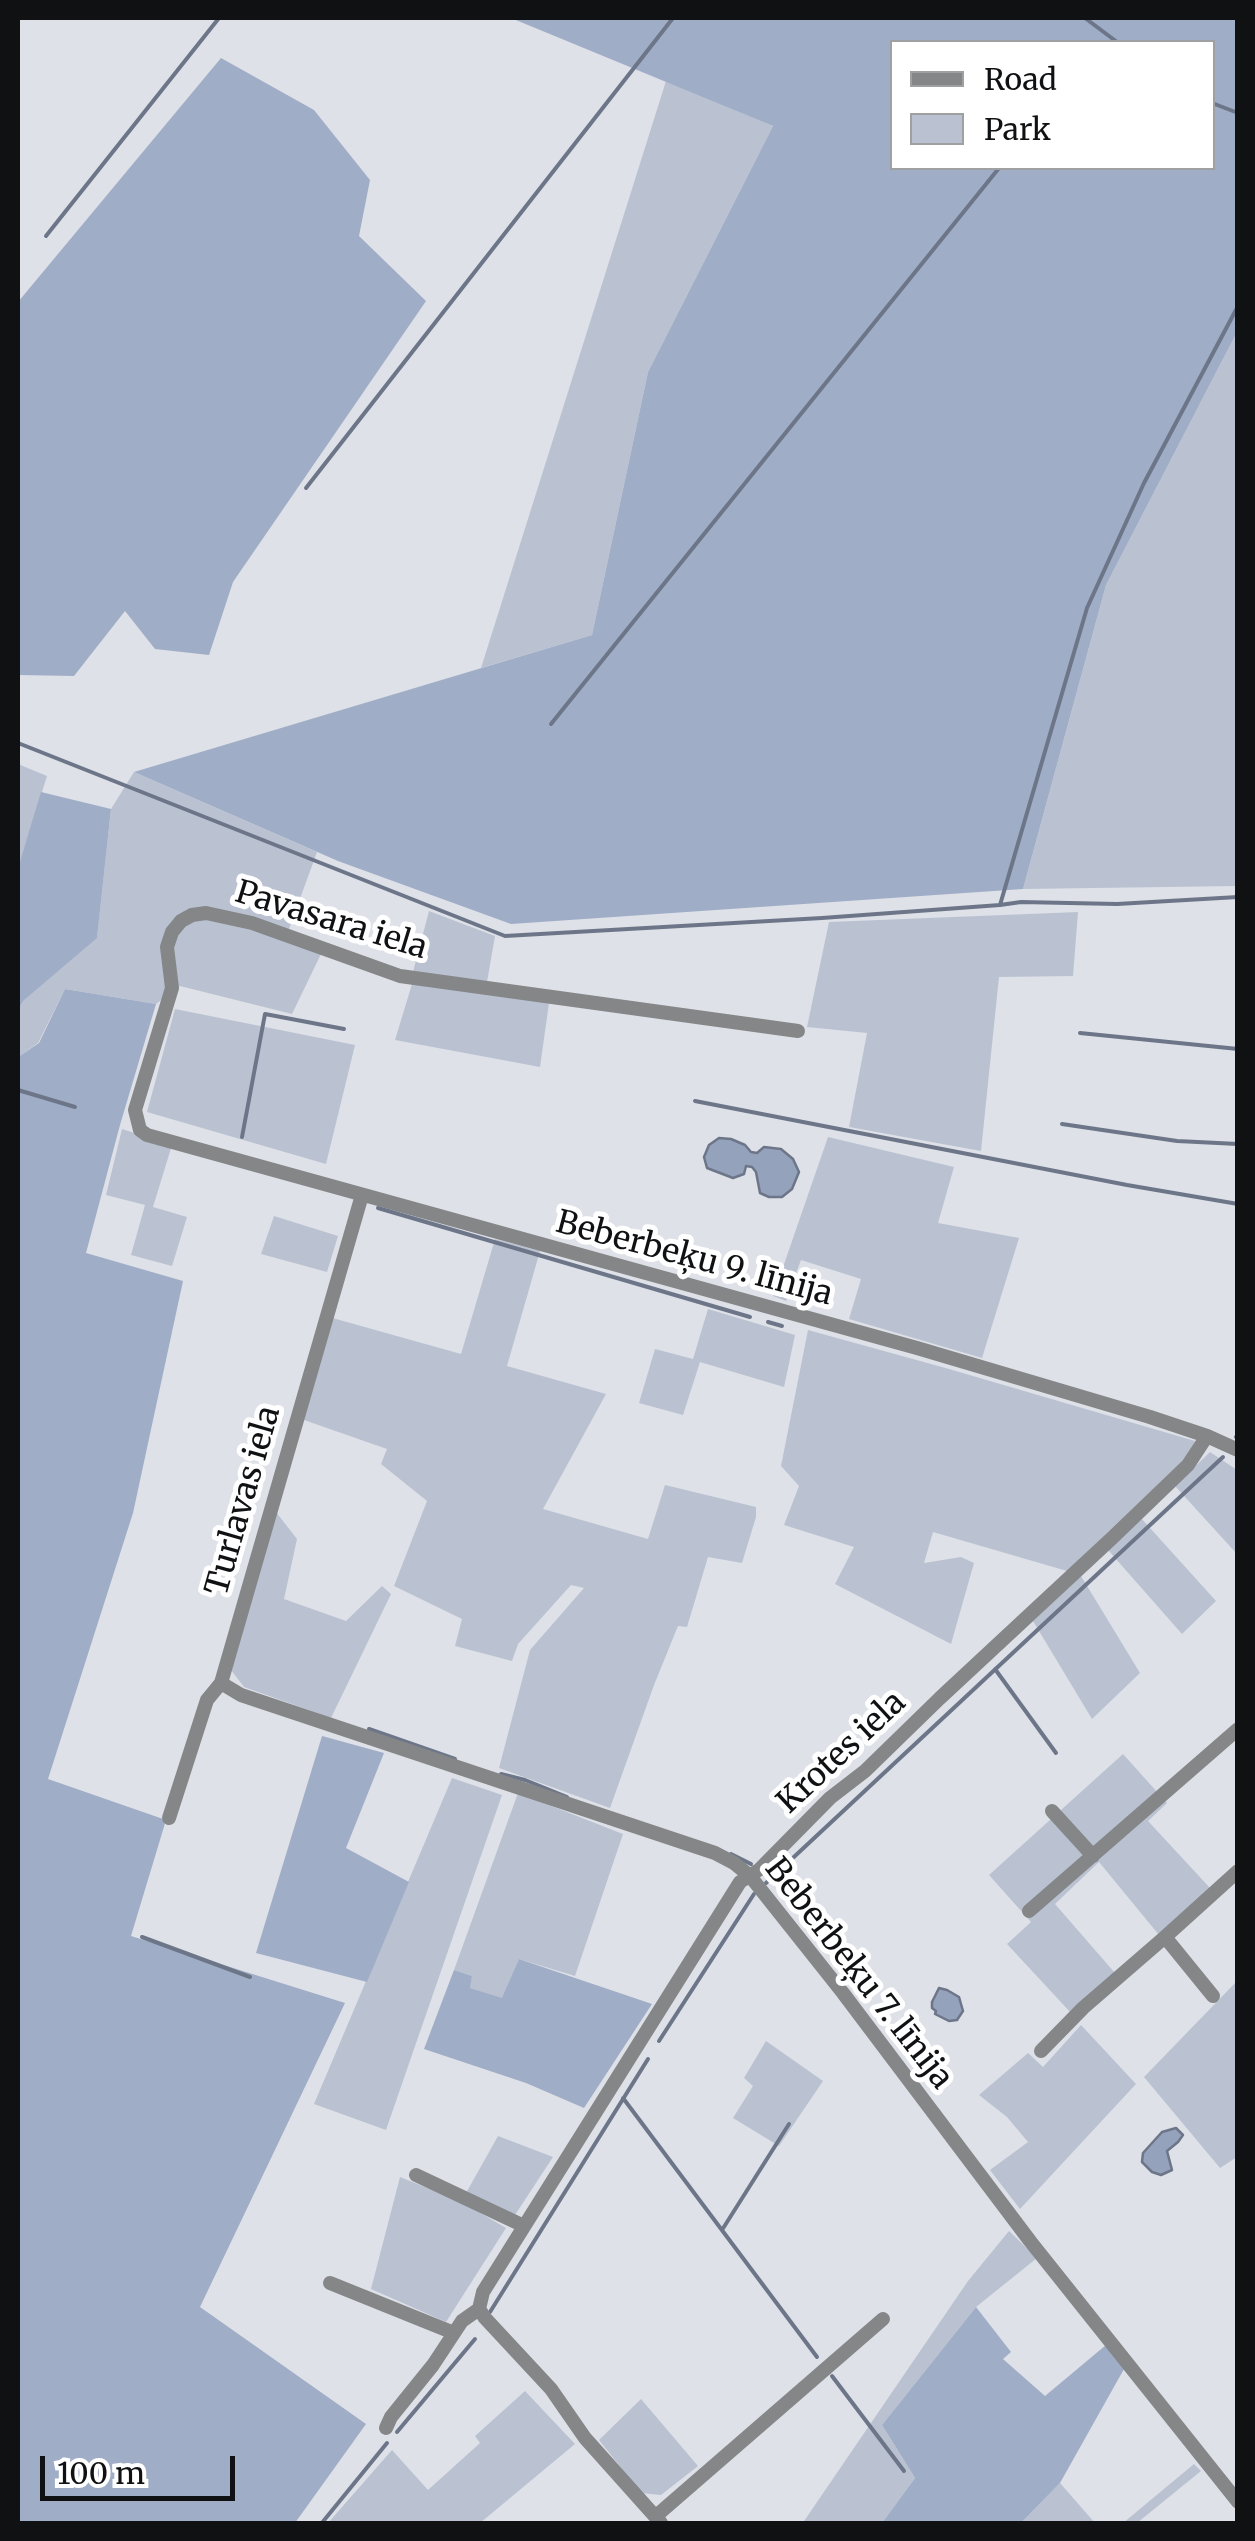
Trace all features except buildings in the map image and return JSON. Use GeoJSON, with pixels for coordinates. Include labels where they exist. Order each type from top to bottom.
{"type":"FeatureCollection","features":[{"type":"Feature","properties":{"kind":"street","name":"Pavasara iela"},"geometry":{"type":"LineString","coordinates":[[138,1125],[135,1110],[172,988],[167,946],[181,921],[206,912],[252,924],[400,976],[798,1031]]}},
{"type":"Feature","properties":{"kind":"street","name":"Beberbeķu 9. līnija"},"geometry":{"type":"LineString","coordinates":[[138,1125],[147,1135],[916,1348],[1207,1436],[1238,1450]]}},
{"type":"Feature","properties":{"kind":"street","name":"Turlavas iela"},"geometry":{"type":"LineString","coordinates":[[170,1818],[208,1700],[221,1683],[362,1195]]}},
{"type":"Feature","properties":{"kind":"street","name":"Krotes iela"},"geometry":{"type":"LineString","coordinates":[[479,2309],[483,2292],[740,1882],[760,1870],[830,1798],[866,1771],[1111,1539],[1188,1465],[1207,1436]]}},
{"type":"Feature","properties":{"kind":"street","name":"Beberbeķu 7. līnija"},"geometry":{"type":"LineString","coordinates":[[221,1683],[240,1695],[734,1863],[750,1876],[1238,2502]]}},
{"type":"Feature","properties":{"kind":"street"},"geometry":{"type":"LineString","coordinates":[[1029,1911],[1238,1729]]}},
{"type":"Feature","properties":{"kind":"street"},"geometry":{"type":"LineString","coordinates":[[1052,1810],[1093,1856]]}},
{"type":"Feature","properties":{"kind":"street"},"geometry":{"type":"LineString","coordinates":[[1040,2051],[1238,1871]]}},
{"type":"Feature","properties":{"kind":"street"},"geometry":{"type":"LineString","coordinates":[[1165,1937],[1214,1996]]}},
{"type":"Feature","properties":{"kind":"street"},"geometry":{"type":"LineString","coordinates":[[416,2175],[524,2226]]}},
{"type":"Feature","properties":{"kind":"street"},"geometry":{"type":"LineString","coordinates":[[330,2283],[454,2332]]}},
{"type":"Feature","properties":{"kind":"street"},"geometry":{"type":"LineString","coordinates":[[386,2428],[462,2321],[479,2309],[551,2389],[585,2438],[659,2520],[883,2318]]}},
{"type":"Feature","properties":{"kind":"green space"},"geometry":{"type":"Polygon","coordinates":[[[666,81],[773,126],[648,372],[592,635],[481,668],[666,81]]]}},
{"type":"Feature","properties":{"kind":"green space"},"geometry":{"type":"Polygon","coordinates":[[[1237,332],[1237,886],[1023,889],[1106,585],[1237,332]]]}},
{"type":"Feature","properties":{"kind":"green space"},"geometry":{"type":"Polygon","coordinates":[[[18,764],[47,776],[18,868],[18,764]]]}},
{"type":"Feature","properties":{"kind":"green space"},"geometry":{"type":"Polygon","coordinates":[[[134,772],[317,852],[285,940],[321,954],[292,1014],[180,986],[156,1004],[65,989],[38,1043],[18,1057],[18,1009],[22,1001],[97,937],[111,809],[134,772]]]}},
{"type":"Feature","properties":{"kind":"green space"},"geometry":{"type":"Polygon","coordinates":[[[429,911],[495,936],[487,982],[413,972],[429,911]]]}},
{"type":"Feature","properties":{"kind":"green space"},"geometry":{"type":"Polygon","coordinates":[[[1078,912],[1073,976],[999,977],[981,1151],[849,1127],[867,1033],[807,1027],[829,922],[1078,912]]]}},
{"type":"Feature","properties":{"kind":"green space"},"geometry":{"type":"Polygon","coordinates":[[[412,984],[549,1003],[540,1067],[395,1040],[412,984]]]}},
{"type":"Feature","properties":{"kind":"green space"},"geometry":{"type":"Polygon","coordinates":[[[175,1009],[355,1045],[326,1164],[147,1112],[175,1009]]]}},
{"type":"Feature","properties":{"kind":"green space"},"geometry":{"type":"Polygon","coordinates":[[[122,1129],[172,1145],[153,1207],[187,1217],[172,1266],[131,1255],[145,1205],[106,1195],[122,1129]]]}},
{"type":"Feature","properties":{"kind":"green space"},"geometry":{"type":"Polygon","coordinates":[[[828,1137],[954,1167],[938,1223],[1019,1238],[982,1358],[849,1319],[861,1279],[801,1260],[786,1301],[773,1296],[828,1137]]]}},
{"type":"Feature","properties":{"kind":"green space"},"geometry":{"type":"Polygon","coordinates":[[[274,1216],[338,1236],[327,1272],[261,1254],[274,1216]]]}},
{"type":"Feature","properties":{"kind":"green space"},"geometry":{"type":"Polygon","coordinates":[[[495,1239],[540,1251],[507,1366],[606,1394],[543,1509],[648,1539],[665,1485],[756,1507],[742,1563],[708,1557],[687,1627],[678,1626],[610,1808],[499,1768],[530,1650],[584,1588],[571,1585],[518,1644],[512,1661],[455,1646],[462,1619],[394,1586],[427,1501],[381,1464],[387,1449],[304,1420],[329,1317],[461,1354],[495,1239]]]}},
{"type":"Feature","properties":{"kind":"green space"},"geometry":{"type":"Polygon","coordinates":[[[708,1309],[795,1335],[784,1387],[700,1362],[683,1415],[639,1403],[655,1349],[693,1359],[708,1309]]]}},
{"type":"Feature","properties":{"kind":"green space"},"geometry":{"type":"Polygon","coordinates":[[[808,1330],[1195,1441],[1188,1456],[1067,1571],[933,1532],[924,1563],[961,1557],[974,1563],[951,1644],[835,1584],[854,1547],[784,1525],[799,1486],[781,1466],[808,1330]]]}},
{"type":"Feature","properties":{"kind":"green space"},"geometry":{"type":"Polygon","coordinates":[[[1210,1452],[1237,1470],[1237,1554],[1175,1486],[1210,1452]]]}},
{"type":"Feature","properties":{"kind":"green space"},"geometry":{"type":"Polygon","coordinates":[[[276,1512],[297,1539],[284,1599],[346,1621],[382,1586],[391,1594],[331,1718],[244,1687],[231,1670],[276,1512]]]}},
{"type":"Feature","properties":{"kind":"green space"},"geometry":{"type":"Polygon","coordinates":[[[1141,1518],[1216,1601],[1182,1634],[1108,1550],[1141,1518]]]}},
{"type":"Feature","properties":{"kind":"green space"},"geometry":{"type":"Polygon","coordinates":[[[1081,1576],[1140,1673],[1092,1719],[1033,1621],[1081,1576]]]}},
{"type":"Feature","properties":{"kind":"green space"},"geometry":{"type":"Polygon","coordinates":[[[1123,1754],[1167,1803],[1148,1821],[1210,1888],[1159,1935],[1099,1862],[1055,1904],[1115,1973],[1071,2013],[1007,1944],[1031,1922],[989,1875],[1123,1754]]]}},
{"type":"Feature","properties":{"kind":"green space"},"geometry":{"type":"Polygon","coordinates":[[[452,1778],[502,1795],[386,2130],[314,2104],[452,1778]]]}},
{"type":"Feature","properties":{"kind":"green space"},"geometry":{"type":"Polygon","coordinates":[[[518,1793],[623,1834],[575,1976],[519,1959],[503,1999],[469,1988],[472,1976],[454,1970],[518,1793]]]}},
{"type":"Feature","properties":{"kind":"green space"},"geometry":{"type":"Polygon","coordinates":[[[1237,1981],[1237,2157],[1220,2168],[1144,2077],[1237,1981]]]}},
{"type":"Feature","properties":{"kind":"green space"},"geometry":{"type":"Polygon","coordinates":[[[1081,2025],[1136,2084],[1020,2209],[990,2170],[1028,2142],[1007,2117],[979,2095],[1028,2053],[1043,2067],[1081,2025]]]}},
{"type":"Feature","properties":{"kind":"green space"},"geometry":{"type":"Polygon","coordinates":[[[766,2041],[823,2081],[779,2146],[733,2118],[753,2086],[744,2078],[766,2041]]]}},
{"type":"Feature","properties":{"kind":"green space"},"geometry":{"type":"Polygon","coordinates":[[[498,2136],[553,2157],[515,2215],[466,2193],[498,2136]]]}},
{"type":"Feature","properties":{"kind":"green space"},"geometry":{"type":"Polygon","coordinates":[[[400,2177],[460,2201],[506,2228],[446,2322],[371,2289],[400,2177]]]}},
{"type":"Feature","properties":{"kind":"green space"},"geometry":{"type":"Polygon","coordinates":[[[1009,2231],[1037,2258],[976,2307],[882,2425],[915,2478],[882,2523],[802,2524],[968,2281],[1009,2231]]]}},
{"type":"Feature","properties":{"kind":"green space"},"geometry":{"type":"Polygon","coordinates":[[[525,2391],[575,2444],[480,2523],[328,2523],[392,2450],[428,2490],[480,2443],[475,2436],[525,2391]]]}},
{"type":"Feature","properties":{"kind":"green space"},"geometry":{"type":"Polygon","coordinates":[[[641,2399],[698,2466],[661,2495],[641,2493],[599,2440],[641,2399]]]}},
{"type":"Feature","properties":{"kind":"green space"},"geometry":{"type":"Polygon","coordinates":[[[1194,2464],[1201,2471],[1137,2523],[1123,2523],[1194,2464]]]}},
{"type":"Feature","properties":{"kind":"green space"},"geometry":{"type":"Polygon","coordinates":[[[1060,2483],[1095,2523],[1021,2523],[1060,2483]]]}},
{"type":"Feature","properties":{"kind":"shaded area"},"geometry":{"type":"Polygon","coordinates":[[[511,18],[1237,18],[1237,332],[1106,585],[1023,889],[511,924],[338,861],[134,772],[592,635],[648,372],[773,126],[511,18]]]}},
{"type":"Feature","properties":{"kind":"shaded area"},"geometry":{"type":"Polygon","coordinates":[[[221,58],[314,110],[370,180],[359,236],[426,301],[233,582],[209,655],[155,649],[125,611],[74,676],[18,675],[18,302],[221,58]]]}},
{"type":"Feature","properties":{"kind":"shaded area"},"geometry":{"type":"Polygon","coordinates":[[[41,792],[111,809],[97,938],[18,1009],[18,868],[41,792]]]}},
{"type":"Feature","properties":{"kind":"shaded area"},"geometry":{"type":"Polygon","coordinates":[[[65,989],[156,1004],[86,1253],[183,1281],[133,1513],[48,1779],[166,1820],[131,1936],[345,2003],[200,2307],[366,2424],[295,2523],[18,2524],[18,1057],[39,1043],[65,989]]]}},
{"type":"Feature","properties":{"kind":"shaded area"},"geometry":{"type":"Polygon","coordinates":[[[719,1138],[745,1145],[751,1152],[757,1153],[764,1147],[781,1149],[793,1159],[799,1172],[792,1189],[782,1197],[769,1197],[760,1193],[752,1167],[746,1166],[744,1174],[733,1178],[707,1168],[704,1157],[709,1145],[719,1138]]]}},
{"type":"Feature","properties":{"kind":"shaded area"},"geometry":{"type":"Polygon","coordinates":[[[322,1736],[384,1753],[346,1848],[409,1882],[367,1982],[256,1953],[322,1736]]]}},
{"type":"Feature","properties":{"kind":"shaded area"},"geometry":{"type":"Polygon","coordinates":[[[519,1959],[652,2004],[584,2108],[526,2083],[424,2049],[454,1970],[472,1976],[470,1988],[502,1998],[519,1959]]]}},
{"type":"Feature","properties":{"kind":"shaded area"},"geometry":{"type":"Polygon","coordinates":[[[939,1988],[959,1997],[963,2011],[957,2020],[949,2021],[935,2014],[932,2002],[939,1988]]]}},
{"type":"Feature","properties":{"kind":"shaded area"},"geometry":{"type":"Polygon","coordinates":[[[1176,2128],[1183,2135],[1167,2151],[1172,2170],[1161,2175],[1152,2172],[1142,2162],[1143,2153],[1162,2132],[1176,2128]]]}},
{"type":"Feature","properties":{"kind":"shaded area"},"geometry":{"type":"Polygon","coordinates":[[[976,2307],[1011,2352],[1003,2359],[1045,2396],[1106,2345],[1124,2369],[1060,2483],[1021,2523],[882,2523],[915,2478],[882,2425],[976,2307]]]}},
{"type":"Feature","properties":{"kind":"waterway"},"geometry":{"type":"LineString","coordinates":[[46,236],[219,18]]}},
{"type":"Feature","properties":{"kind":"waterway"},"geometry":{"type":"LineString","coordinates":[[306,488],[673,18]]}},
{"type":"Feature","properties":{"kind":"waterway"},"geometry":{"type":"LineString","coordinates":[[1085,18],[1114,40]]}},
{"type":"Feature","properties":{"kind":"waterway"},"geometry":{"type":"LineString","coordinates":[[1215,104],[1238,113]]}},
{"type":"Feature","properties":{"kind":"waterway"},"geometry":{"type":"LineString","coordinates":[[551,724],[997,170]]}},
{"type":"Feature","properties":{"kind":"waterway"},"geometry":{"type":"LineString","coordinates":[[1238,306],[1144,483],[1087,608],[1000,905],[1238,897]]}},
{"type":"Feature","properties":{"kind":"waterway"},"geometry":{"type":"LineString","coordinates":[[18,743],[505,936],[1000,905]]}},
{"type":"Feature","properties":{"kind":"waterway"},"geometry":{"type":"LineString","coordinates":[[242,1137],[265,1014],[344,1029]]}},
{"type":"Feature","properties":{"kind":"waterway"},"geometry":{"type":"LineString","coordinates":[[1080,1033],[1238,1049]]}},
{"type":"Feature","properties":{"kind":"waterway"},"geometry":{"type":"LineString","coordinates":[[18,1090],[75,1107]]}},
{"type":"Feature","properties":{"kind":"waterway"},"geometry":{"type":"LineString","coordinates":[[695,1101],[1238,1204]]}},
{"type":"Feature","properties":{"kind":"waterway"},"geometry":{"type":"LineString","coordinates":[[1062,1124],[1177,1141],[1238,1144]]}},
{"type":"Feature","properties":{"kind":"waterway"},"geometry":{"type":"LineString","coordinates":[[378,1208],[750,1317]]}},
{"type":"Feature","properties":{"kind":"waterway"},"geometry":{"type":"LineString","coordinates":[[768,1322],[782,1326]]}},
{"type":"Feature","properties":{"kind":"waterway"},"geometry":{"type":"LineString","coordinates":[[766,1883],[1223,1457]]}},
{"type":"Feature","properties":{"kind":"waterway"},"geometry":{"type":"LineString","coordinates":[[995,1669],[1056,1753]]}},
{"type":"Feature","properties":{"kind":"waterway"},"geometry":{"type":"LineString","coordinates":[[369,1729],[455,1759]]}},
{"type":"Feature","properties":{"kind":"waterway"},"geometry":{"type":"LineString","coordinates":[[501,1774],[567,1797]]}},
{"type":"Feature","properties":{"kind":"waterway"},"geometry":{"type":"LineString","coordinates":[[731,1854],[751,1864]]}},
{"type":"Feature","properties":{"kind":"waterway"},"geometry":{"type":"LineString","coordinates":[[659,2041],[754,1894]]}},
{"type":"Feature","properties":{"kind":"waterway"},"geometry":{"type":"LineString","coordinates":[[142,1937],[250,1977]]}},
{"type":"Feature","properties":{"kind":"waterway"},"geometry":{"type":"LineString","coordinates":[[490,2312],[648,2059]]}},
{"type":"Feature","properties":{"kind":"waterway"},"geometry":{"type":"LineString","coordinates":[[623,2098],[817,2357]]}},
{"type":"Feature","properties":{"kind":"waterway"},"geometry":{"type":"LineString","coordinates":[[722,2230],[789,2124]]}},
{"type":"Feature","properties":{"kind":"waterway"},"geometry":{"type":"LineString","coordinates":[[397,2432],[475,2339]]}},
{"type":"Feature","properties":{"kind":"waterway"},"geometry":{"type":"LineString","coordinates":[[832,2376],[904,2471]]}},
{"type":"Feature","properties":{"kind":"waterway"},"geometry":{"type":"LineString","coordinates":[[321,2524],[387,2443]]}}]}
